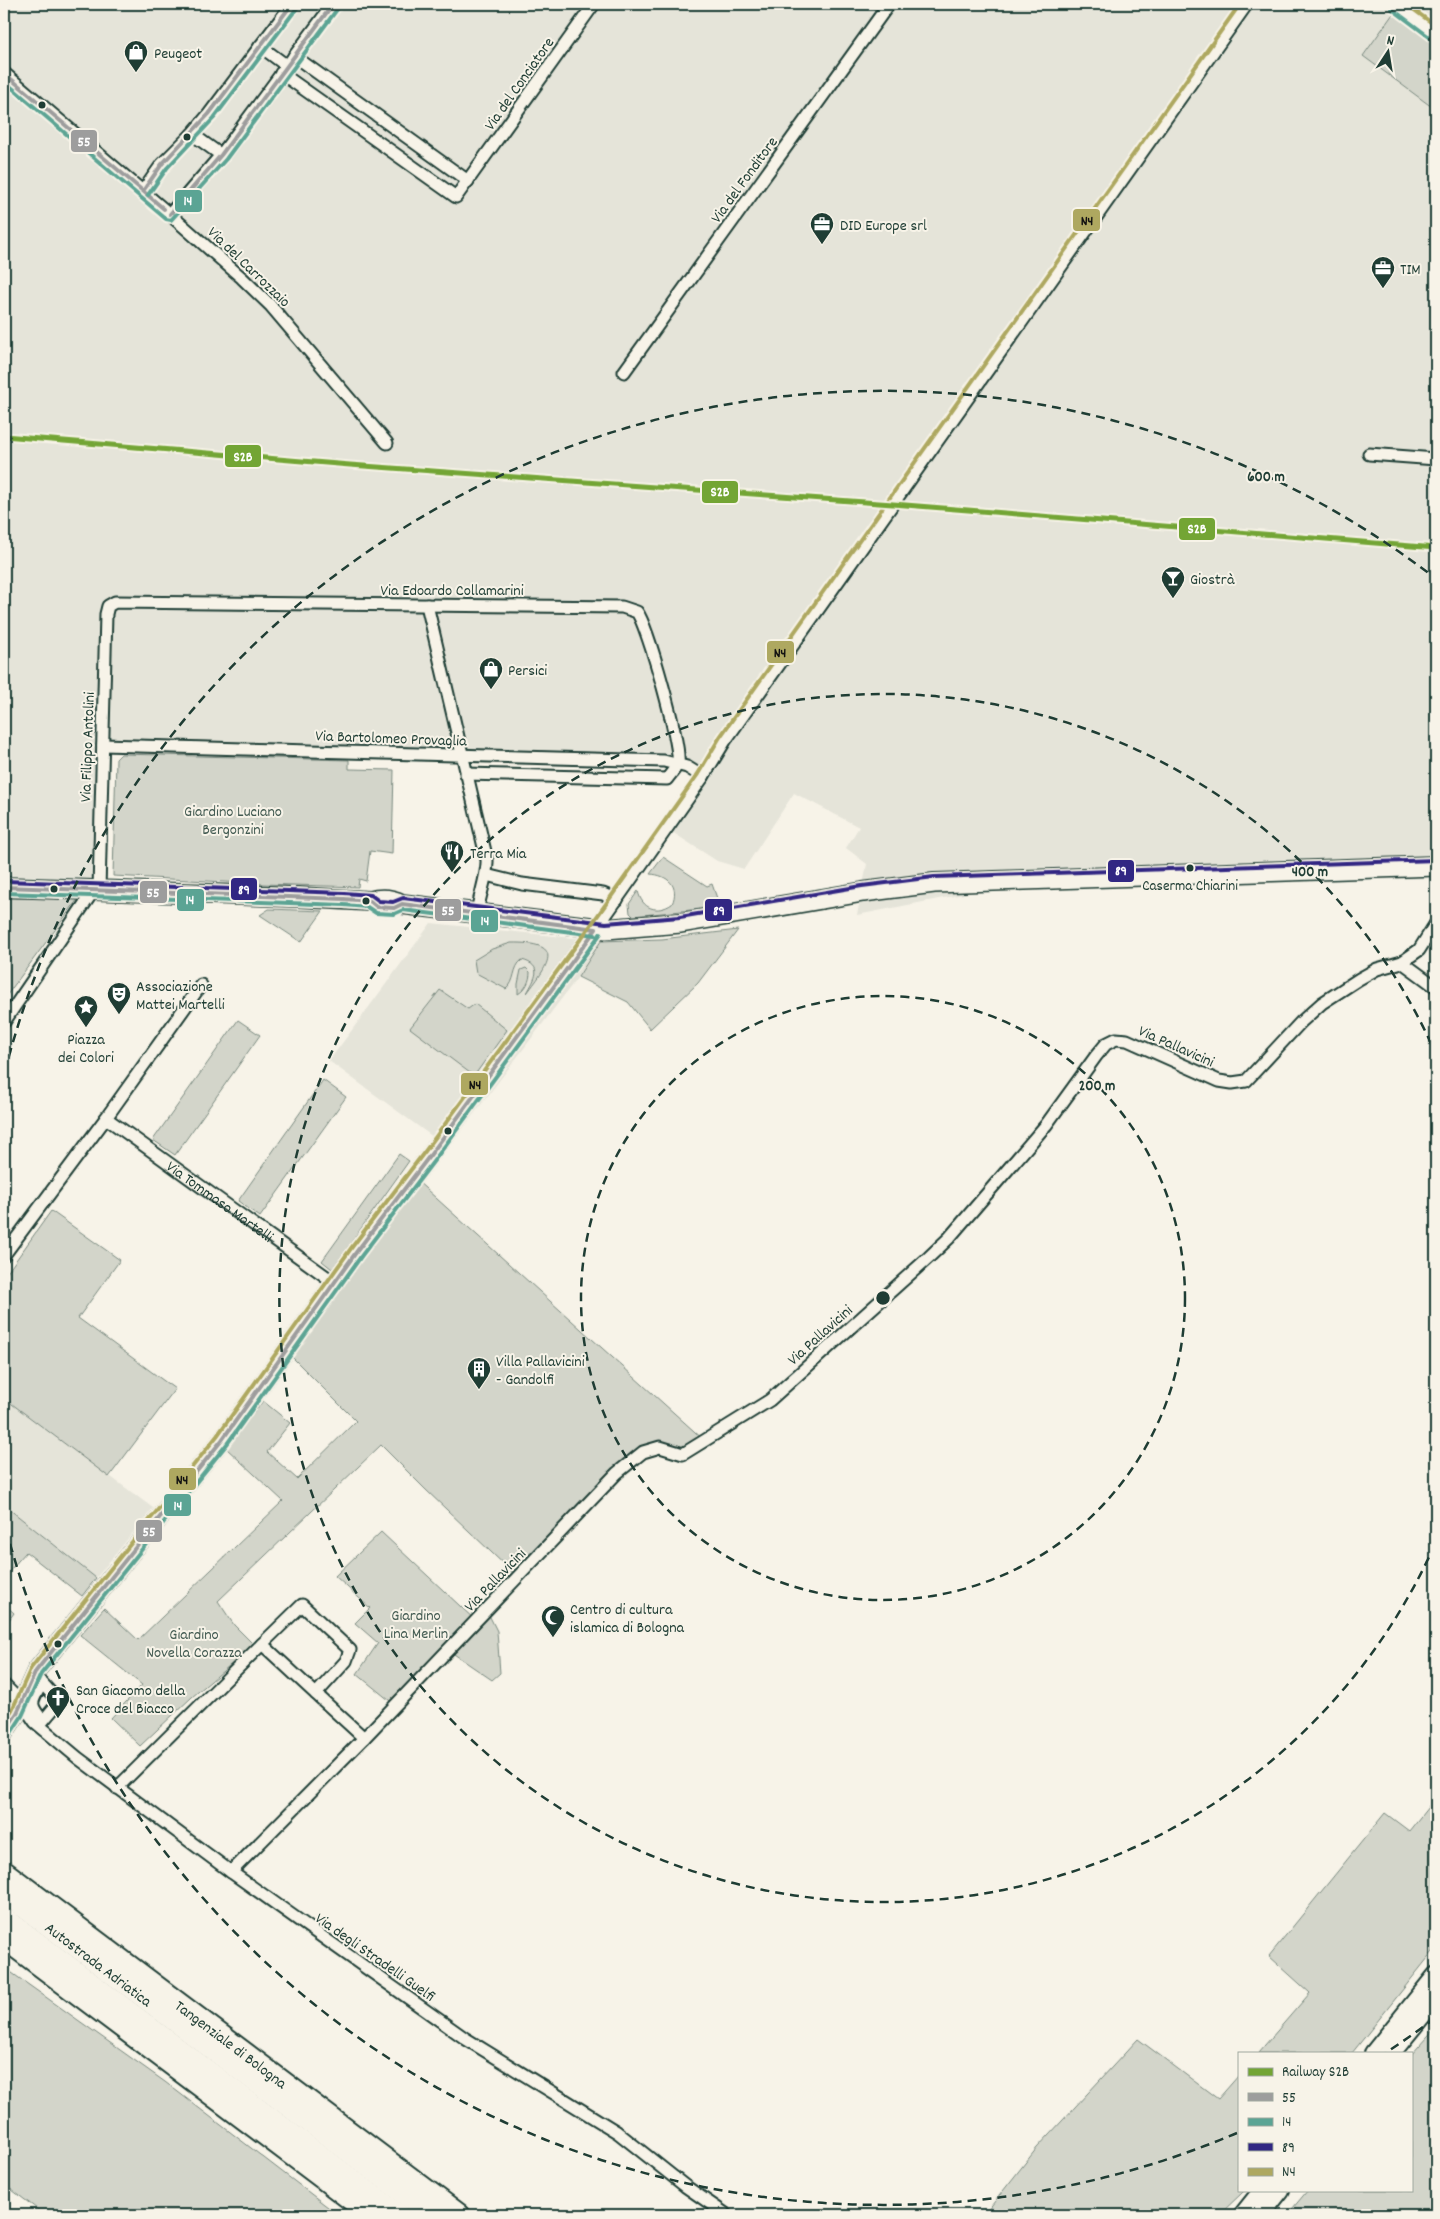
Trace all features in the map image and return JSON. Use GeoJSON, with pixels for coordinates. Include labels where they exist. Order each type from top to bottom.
{"type":"FeatureCollection","features":[{"type":"Feature","properties":{"kind":"highway","name":"Tangenziale di Bologna"},"geometry":{"type":"LineString","coordinates":[[4,1872],[459,2215]]}},
{"type":"Feature","properties":{"kind":"highway","name":"Autostrada Adriatica"},"geometry":{"type":"LineString","coordinates":[[4,1892],[433,2215]]}},
{"type":"Feature","properties":{"kind":"highway","name":"Autostrada Adriatica"},"geometry":{"type":"LineString","coordinates":[[4,1918],[398,2215]]}},
{"type":"Feature","properties":{"kind":"highway"},"geometry":{"type":"LineString","coordinates":[[4,1938],[372,2215]]}},
{"type":"Feature","properties":{"kind":"highway"},"geometry":{"type":"LineString","coordinates":[[423,2188],[450,2200],[472,2215]]}},
{"type":"Feature","properties":{"kind":"main road"},"geometry":{"type":"LineString","coordinates":[[4,887],[370,901],[377,899],[395,900],[402,904],[596,929],[681,923],[853,894],[934,883],[1436,866]]}},
{"type":"Feature","properties":{"kind":"main road"},"geometry":{"type":"LineString","coordinates":[[4,1733],[22,1703],[36,1671],[222,1440],[335,1283],[596,929]]}},
{"type":"Feature","properties":{"kind":"main road"},"geometry":{"type":"LineString","coordinates":[[1374,2052],[1436,1975]]}},
{"type":"Feature","properties":{"kind":"main road"},"geometry":{"type":"LineString","coordinates":[[1393,2052],[1436,1998]]}},
{"type":"Feature","properties":{"kind":"main road"},"geometry":{"type":"LineString","coordinates":[[1242,2215],[1260,2192]]}},
{"type":"Feature","properties":{"kind":"main road"},"geometry":{"type":"LineString","coordinates":[[1261,2215],[1279,2192]]}},
{"type":"Feature","properties":{"kind":"street"},"geometry":{"type":"LineString","coordinates":[[143,191],[162,164],[192,134],[292,4]]}},
{"type":"Feature","properties":{"kind":"street"},"geometry":{"type":"LineString","coordinates":[[170,214],[220,155],[333,4]]}},
{"type":"Feature","properties":{"kind":"street","name":"Via del Conciatore"},"geometry":{"type":"LineString","coordinates":[[363,131],[456,197],[594,4]]}},
{"type":"Feature","properties":{"kind":"street","name":"Via del Fonditore"},"geometry":{"type":"LineString","coordinates":[[624,372],[889,4]]}},
{"type":"Feature","properties":{"kind":"street"},"geometry":{"type":"LineString","coordinates":[[596,929],[703,777],[736,725],[1247,4]]}},
{"type":"Feature","properties":{"kind":"street"},"geometry":{"type":"LineString","coordinates":[[1396,4],[1436,34]]}},
{"type":"Feature","properties":{"kind":"street"},"geometry":{"type":"LineString","coordinates":[[260,46],[284,69],[363,131],[375,114]]}},
{"type":"Feature","properties":{"kind":"street"},"geometry":{"type":"LineString","coordinates":[[294,56],[468,181]]}},
{"type":"Feature","properties":{"kind":"street","name":"Via del Carrozzaio"},"geometry":{"type":"LineString","coordinates":[[4,73],[170,214],[270,305],[388,443]]}},
{"type":"Feature","properties":{"kind":"street"},"geometry":{"type":"LineString","coordinates":[[192,134],[220,155]]}},
{"type":"Feature","properties":{"kind":"street"},"geometry":{"type":"LineString","coordinates":[[1369,454],[1436,459]]}},
{"type":"Feature","properties":{"kind":"street","name":"Via Edoardo Collamarini"},"geometry":{"type":"LineString","coordinates":[[108,606],[115,602],[121,602],[622,607],[637,612],[669,711],[676,737],[678,764]]}},
{"type":"Feature","properties":{"kind":"street"},"geometry":{"type":"LineString","coordinates":[[426,605],[487,860],[486,875],[477,913]]}},
{"type":"Feature","properties":{"kind":"street","name":"Via Filippo Antolini"},"geometry":{"type":"LineString","coordinates":[[97,890],[108,606]]}},
{"type":"Feature","properties":{"kind":"street","name":"Via Bartolomeo Provaglia"},"geometry":{"type":"LineString","coordinates":[[102,745],[664,761],[678,764],[703,777]]}},
{"type":"Feature","properties":{"kind":"street","name":"Via Bartolomeo Provaglia"},"geometry":{"type":"LineString","coordinates":[[466,774],[667,779],[678,764]]}},
{"type":"Feature","properties":{"kind":"street"},"geometry":{"type":"LineString","coordinates":[[486,875],[522,884],[603,894],[616,900]]}},
{"type":"Feature","properties":{"kind":"street"},"geometry":{"type":"LineString","coordinates":[[4,1022],[97,890]]}},
{"type":"Feature","properties":{"kind":"street","name":"Via Pallavicini"},"geometry":{"type":"LineString","coordinates":[[231,1872],[364,1738],[617,1473],[642,1452],[660,1446],[683,1454],[770,1400],[929,1257],[949,1238],[1046,1125],[1106,1044],[1116,1039],[1127,1040],[1218,1081],[1232,1083],[1246,1081],[1301,1022],[1322,1003],[1359,979],[1377,970],[1402,962],[1419,950],[1436,922]]}},
{"type":"Feature","properties":{"kind":"street"},"geometry":{"type":"LineString","coordinates":[[1402,962],[1436,987]]}},
{"type":"Feature","properties":{"kind":"street"},"geometry":{"type":"LineString","coordinates":[[4,1255],[106,1118],[201,985]]}},
{"type":"Feature","properties":{"kind":"street","name":"Via Tommaso Martelli"},"geometry":{"type":"LineString","coordinates":[[106,1118],[335,1283]]}},
{"type":"Feature","properties":{"kind":"street"},"geometry":{"type":"LineString","coordinates":[[117,1788],[302,1605],[350,1650],[346,1661],[316,1694]]}},
{"type":"Feature","properties":{"kind":"street"},"geometry":{"type":"LineString","coordinates":[[262,1644],[364,1738]]}},
{"type":"Feature","properties":{"kind":"street","name":"Via degli Stradelli Guelfi"},"geometry":{"type":"LineString","coordinates":[[4,1685],[22,1703],[35,1722],[117,1788],[231,1872],[466,2039],[617,2132],[685,2186],[727,2215]]}},
{"type":"Feature","properties":{"kind":"shaded area"},"geometry":{"type":"Polygon","coordinates":[[[4,4],[1436,4],[1436,878],[979,891],[857,915],[867,864],[846,848],[859,827],[794,793],[744,869],[717,861],[669,830],[701,783],[687,765],[103,748],[101,891],[78,899],[4,898],[4,4]]]}},
{"type":"Feature","properties":{"kind":"shaded area"},"geometry":{"type":"Polygon","coordinates":[[[431,923],[601,941],[578,977],[448,1148],[329,1061],[431,923]]]}},
{"type":"Feature","properties":{"kind":"shaded area"},"geometry":{"type":"Polygon","coordinates":[[[4,1398],[153,1508],[96,1578],[4,1505],[4,1398]]]}},
{"type":"Feature","properties":{"kind":"green space"},"geometry":{"type":"Polygon","coordinates":[[[1395,11],[1436,41],[1436,110],[1363,56],[1395,11]]]}},
{"type":"Feature","properties":{"kind":"green space","name":"Giardino Luciano Bergonzini"},"geometry":{"type":"Polygon","coordinates":[[[121,754],[349,760],[349,769],[394,770],[392,854],[370,851],[366,881],[359,879],[358,887],[113,876],[116,759],[121,754]]]}},
{"type":"Feature","properties":{"kind":"green space"},"geometry":{"type":"Polygon","coordinates":[[[663,857],[707,886],[712,884],[720,907],[633,916],[630,913],[629,904],[638,891],[643,902],[651,908],[661,909],[672,904],[674,892],[671,883],[667,879],[650,874],[663,857]]]}},
{"type":"Feature","properties":{"kind":"green space"},"geometry":{"type":"Polygon","coordinates":[[[4,898],[78,899],[4,999],[4,898]]]}},
{"type":"Feature","properties":{"kind":"green space"},"geometry":{"type":"Polygon","coordinates":[[[269,909],[323,911],[301,942],[260,915],[269,909]]]}},
{"type":"Feature","properties":{"kind":"green space"},"geometry":{"type":"Polygon","coordinates":[[[738,930],[698,983],[650,1029],[628,1002],[578,977],[601,941],[662,939],[738,930]]]}},
{"type":"Feature","properties":{"kind":"green space"},"geometry":{"type":"Polygon","coordinates":[[[511,943],[539,946],[546,950],[548,956],[542,972],[527,993],[536,973],[533,966],[522,960],[506,989],[476,973],[474,960],[492,949],[511,943]]]}},
{"type":"Feature","properties":{"kind":"green space"},"geometry":{"type":"Polygon","coordinates":[[[526,968],[530,972],[529,979],[523,990],[518,994],[521,970],[526,968]]]}},
{"type":"Feature","properties":{"kind":"green space"},"geometry":{"type":"Polygon","coordinates":[[[440,990],[468,1009],[475,1004],[507,1030],[474,1076],[410,1028],[440,990]]]}},
{"type":"Feature","properties":{"kind":"green space"},"geometry":{"type":"Polygon","coordinates":[[[238,1020],[260,1035],[175,1155],[153,1140],[238,1020]]]}},
{"type":"Feature","properties":{"kind":"green space"},"geometry":{"type":"Polygon","coordinates":[[[323,1080],[346,1097],[260,1217],[238,1201],[323,1080]]]}},
{"type":"Feature","properties":{"kind":"green space"},"geometry":{"type":"Polygon","coordinates":[[[399,1154],[409,1161],[332,1269],[322,1261],[399,1154]]]}},
{"type":"Feature","properties":{"kind":"green space","name":"Giardino Novella Corazza"},"geometry":{"type":"Polygon","coordinates":[[[416,1180],[705,1441],[683,1454],[643,1452],[523,1577],[513,1573],[381,1445],[218,1601],[234,1625],[254,1645],[192,1697],[140,1746],[111,1718],[142,1685],[80,1635],[104,1608],[138,1640],[283,1501],[226,1448],[263,1401],[290,1423],[267,1452],[297,1479],[356,1421],[290,1355],[416,1180]]]}},
{"type":"Feature","properties":{"kind":"green space"},"geometry":{"type":"Polygon","coordinates":[[[51,1211],[120,1260],[78,1318],[175,1389],[109,1477],[4,1398],[4,1277],[51,1211]]]}},
{"type":"Feature","properties":{"kind":"green space"},"geometry":{"type":"Polygon","coordinates":[[[4,1505],[96,1578],[82,1596],[26,1552],[4,1577],[4,1505]]]}},
{"type":"Feature","properties":{"kind":"green space","name":"Giardino Lina Merlin"},"geometry":{"type":"Polygon","coordinates":[[[381,1532],[476,1621],[395,1705],[357,1674],[378,1643],[355,1623],[370,1608],[335,1576],[381,1532]]]}},
{"type":"Feature","properties":{"kind":"green space"},"geometry":{"type":"Polygon","coordinates":[[[4,1604],[14,1613],[4,1627],[4,1604]]]}},
{"type":"Feature","properties":{"kind":"green space"},"geometry":{"type":"Polygon","coordinates":[[[488,1613],[497,1631],[500,1673],[492,1680],[451,1652],[488,1613]]]}},
{"type":"Feature","properties":{"kind":"green space"},"geometry":{"type":"Polygon","coordinates":[[[1436,1797],[1436,1948],[1353,2052],[1259,2052],[1310,1993],[1269,1956],[1385,1813],[1409,1831],[1436,1797]]]}},
{"type":"Feature","properties":{"kind":"green space"},"geometry":{"type":"Polygon","coordinates":[[[5,1968],[165,2082],[337,2214],[45,2215],[4,2184],[5,1968]]]}},
{"type":"Feature","properties":{"kind":"green space"},"geometry":{"type":"Polygon","coordinates":[[[1436,2027],[1436,2215],[1287,2215],[1306,2192],[1412,2192],[1412,2054],[1436,2027]]]}},
{"type":"Feature","properties":{"kind":"green space"},"geometry":{"type":"Polygon","coordinates":[[[1138,2039],[1218,2099],[1238,2076],[1238,2192],[1243,2192],[1219,2215],[984,2215],[1037,2148],[1138,2039]]]}},
{"type":"Feature","properties":{"kind":"rail line","name":"S2B"},"geometry":{"type":"LineString","coordinates":[[4,436],[350,465],[893,504],[1436,548]]}},
{"type":"Feature","properties":{"kind":"transit line","name":"55"},"geometry":{"type":"LineString","coordinates":[[143,191],[162,164],[209,114],[292,4]]}},
{"type":"Feature","properties":{"kind":"transit line","name":"55"},"geometry":{"type":"LineString","coordinates":[[170,214],[221,155],[333,4]]}},
{"type":"Feature","properties":{"kind":"transit line","name":"N4"},"geometry":{"type":"LineString","coordinates":[[4,1722],[12,1710],[31,1668],[217,1436],[352,1247],[426,1150],[591,925],[698,774],[720,737],[1240,4]]}},
{"type":"Feature","properties":{"kind":"transit line","name":"N4"},"geometry":{"type":"LineString","coordinates":[[1406,4],[1436,26]]}},
{"type":"Feature","properties":{"kind":"transit line","name":"14"},"geometry":{"type":"LineString","coordinates":[[148,195],[167,168],[214,118],[297,8]]}},
{"type":"Feature","properties":{"kind":"transit line","name":"14"},"geometry":{"type":"LineString","coordinates":[[4,81],[166,219],[171,220],[226,159],[338,8]]}},
{"type":"Feature","properties":{"kind":"transit line","name":"14"},"geometry":{"type":"LineString","coordinates":[[1392,9],[1432,39]]}},
{"type":"Feature","properties":{"kind":"transit line","name":"55"},"geometry":{"type":"LineString","coordinates":[[4,73],[164,209]]}},
{"type":"Feature","properties":{"kind":"transit line","name":"89"},"geometry":{"type":"LineString","coordinates":[[4,881],[344,893],[371,895],[379,901],[393,902],[403,898],[606,923],[680,917],[862,886],[934,877],[1436,860]]}},
{"type":"Feature","properties":{"kind":"transit line","name":"55"},"geometry":{"type":"LineString","coordinates":[[4,887],[344,899],[370,901],[377,907],[394,908],[402,904],[596,929]]}},
{"type":"Feature","properties":{"kind":"transit line","name":"14"},"geometry":{"type":"LineString","coordinates":[[4,893],[344,905],[367,907],[376,913],[394,914],[403,910],[595,935]]}},
{"type":"Feature","properties":{"kind":"transit line","name":"55"},"geometry":{"type":"LineString","coordinates":[[4,1733],[17,1713],[36,1671],[222,1440],[357,1251],[431,1154],[596,929]]}},
{"type":"Feature","properties":{"kind":"transit line","name":"14"},"geometry":{"type":"LineString","coordinates":[[9,1736],[22,1716],[41,1674],[227,1444],[362,1255],[436,1158],[601,933]]}},
{"type":"Feature","properties":{"kind":"place","name":"Peugeot"},"geometry":{"type":"Point","coordinates":[136,73]}},
{"type":"Feature","properties":{"kind":"place","name":"DID Europe srl"},"geometry":{"type":"Point","coordinates":[822,245]}},
{"type":"Feature","properties":{"kind":"place","name":"TIM"},"geometry":{"type":"Point","coordinates":[1383,289]}},
{"type":"Feature","properties":{"kind":"place","name":"Giostrà"},"geometry":{"type":"Point","coordinates":[1173,599]}},
{"type":"Feature","properties":{"kind":"place","name":"Persici"},"geometry":{"type":"Point","coordinates":[491,690]}},
{"type":"Feature","properties":{"kind":"place","name":"Caserma Chiarini"},"geometry":{"type":"Point","coordinates":[1190,868]}},
{"type":"Feature","properties":{"kind":"place","name":"Terra Mia"},"geometry":{"type":"Point","coordinates":[452,873]}},
{"type":"Feature","properties":{"kind":"place","name":"Associazione Mattei Martelli"},"geometry":{"type":"Point","coordinates":[119,1015]}},
{"type":"Feature","properties":{"kind":"place","name":"Piazza dei Colori"},"geometry":{"type":"Point","coordinates":[86,1028]}},
{"type":"Feature","properties":{"kind":"place","name":"Villa Pallavicini - Gandolfi"},"geometry":{"type":"Point","coordinates":[479,1390]}},
{"type":"Feature","properties":{"kind":"place","name":"Centro di cultura islamica di Bologna"},"geometry":{"type":"Point","coordinates":[553,1638]}},
{"type":"Feature","properties":{"kind":"place","name":"San Giacomo della Croce del Biacco"},"geometry":{"type":"Point","coordinates":[58,1719]}}]}
